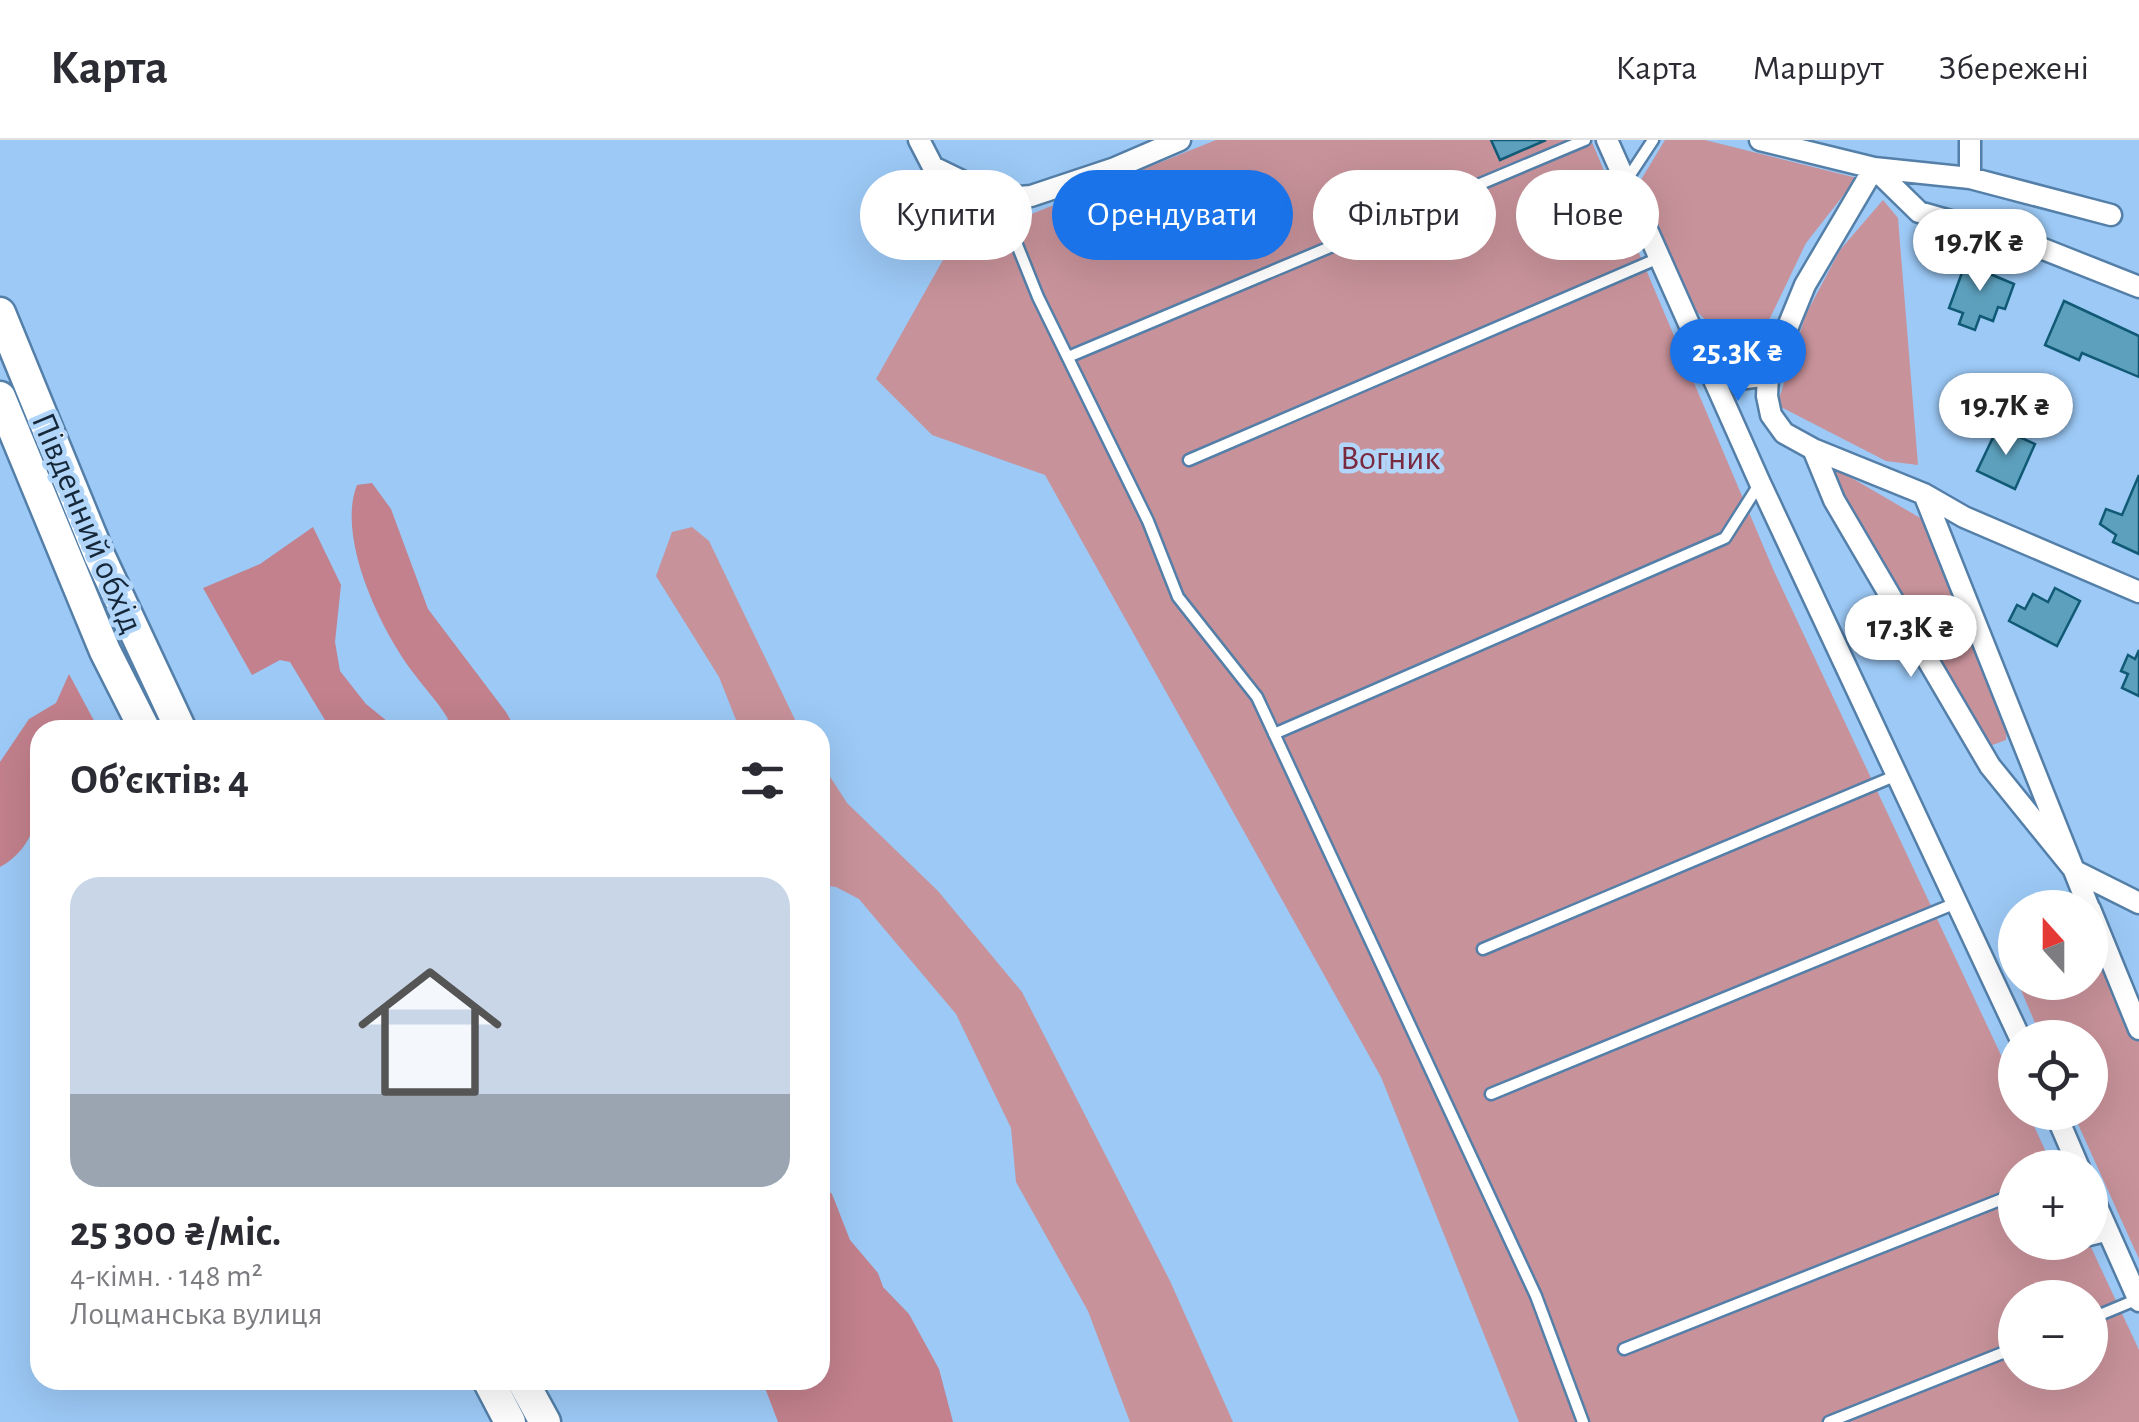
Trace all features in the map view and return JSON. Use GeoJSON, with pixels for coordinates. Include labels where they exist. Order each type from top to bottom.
{"type":"FeatureCollection","features":[{"type":"Feature","properties":{"kind":"main road","name":"Південний обхід"},"geometry":{"type":"LineString","coordinates":[[0,313],[106,572],[176,720]]}},
{"type":"Feature","properties":{"kind":"main road","name":"Південний обхід"},"geometry":{"type":"LineString","coordinates":[[0,398],[104,651],[140,720]]}},
{"type":"Feature","properties":{"kind":"main road"},"geometry":{"type":"LineString","coordinates":[[493,1390],[510,1422]]}},
{"type":"Feature","properties":{"kind":"main road"},"geometry":{"type":"LineString","coordinates":[[527,1390],[545,1422]]}},
{"type":"Feature","properties":{"kind":"street"},"geometry":{"type":"LineString","coordinates":[[920,140],[933,167],[939,170]]}},
{"type":"Feature","properties":{"kind":"street"},"geometry":{"type":"LineString","coordinates":[[1032,196],[1115,168],[1180,140]]}},
{"type":"Feature","properties":{"kind":"street"},"geometry":{"type":"LineString","coordinates":[[1607,140],[1621,170]]}},
{"type":"Feature","properties":{"kind":"street"},"geometry":{"type":"LineString","coordinates":[[1760,140],[1874,168],[1970,178],[2111,215]]}},
{"type":"Feature","properties":{"kind":"street"},"geometry":{"type":"LineString","coordinates":[[1970,140],[1970,178]]}},
{"type":"Feature","properties":{"kind":"street"},"geometry":{"type":"LineString","coordinates":[[1874,168],[1919,212],[2028,243],[2139,287]]}},
{"type":"Feature","properties":{"kind":"street"},"geometry":{"type":"LineString","coordinates":[[1874,168],[1805,285],[1768,374],[1766,396],[1771,416],[1784,432],[1813,449],[1924,494],[1964,517],[2139,592]]}},
{"type":"Feature","properties":{"kind":"street"},"geometry":{"type":"LineString","coordinates":[[1659,258],[2012,1020]]}},
{"type":"Feature","properties":{"kind":"street"},"geometry":{"type":"LineString","coordinates":[[1710,372],[1740,379],[1768,374]]}},
{"type":"Feature","properties":{"kind":"street"},"geometry":{"type":"LineString","coordinates":[[1813,449],[1834,500],[1990,766],[2074,872],[2139,903]]}},
{"type":"Feature","properties":{"kind":"street"},"geometry":{"type":"LineString","coordinates":[[1924,494],[2082,890]]}},
{"type":"Feature","properties":{"kind":"street"},"geometry":{"type":"LineString","coordinates":[[2108,952],[2139,1029]]}},
{"type":"Feature","properties":{"kind":"street"},"geometry":{"type":"LineString","coordinates":[[2108,1251],[2139,1300]]}},
{"type":"Feature","properties":{"kind":"lane"},"geometry":{"type":"LineString","coordinates":[[1068,357],[1585,140]]}},
{"type":"Feature","properties":{"kind":"lane"},"geometry":{"type":"LineString","coordinates":[[1634,170],[1653,140]]}},
{"type":"Feature","properties":{"kind":"lane"},"geometry":{"type":"LineString","coordinates":[[1023,260],[1148,521],[1178,597],[1257,697],[1536,1296],[1582,1422]]}},
{"type":"Feature","properties":{"kind":"lane"},"geometry":{"type":"LineString","coordinates":[[1189,460],[1654,260]]}},
{"type":"Feature","properties":{"kind":"lane"},"geometry":{"type":"LineString","coordinates":[[1274,734],[1725,538],[1760,483]]}},
{"type":"Feature","properties":{"kind":"lane"},"geometry":{"type":"LineString","coordinates":[[1483,949],[1897,775]]}},
{"type":"Feature","properties":{"kind":"lane"},"geometry":{"type":"LineString","coordinates":[[1491,1094],[1956,902]]}},
{"type":"Feature","properties":{"kind":"lane"},"geometry":{"type":"LineString","coordinates":[[1624,1349],[1998,1201]]}},
{"type":"Feature","properties":{"kind":"lane"},"geometry":{"type":"LineString","coordinates":[[2108,1311],[2139,1300]]}},
{"type":"Feature","properties":{"kind":"lane"},"geometry":{"type":"LineString","coordinates":[[1829,1422],[1998,1355]]}},
{"type":"Feature","properties":{"kind":"green space","name":"Вогник"},"geometry":{"type":"Polygon","coordinates":[[[1216,140],[1591,140],[1604,170],[1516,170],[1516,260],[1642,260],[1773,569],[1998,1049],[1998,1130],[2036,1130],[2045,1150],[1998,1150],[1998,1260],[2097,1260],[2106,1280],[1998,1280],[1998,1390],[2108,1390],[2108,1284],[2139,1350],[2139,1422],[1519,1422],[1381,1077],[1045,475],[932,435],[876,379],[943,260],[1032,260],[1032,214],[1052,206],[1052,260],[1293,260],[1293,170],[1141,170],[1216,140]]]}},
{"type":"Feature","properties":{"kind":"green space"},"geometry":{"type":"Polygon","coordinates":[[[1665,140],[1705,140],[1857,178],[1806,243],[1749,362],[1688,303],[1659,239],[1659,170],[1647,170],[1665,140]]]}},
{"type":"Feature","properties":{"kind":"green space"},"geometry":{"type":"Polygon","coordinates":[[[1883,200],[1898,218],[1918,465],[1886,461],[1777,405],[1806,314],[1840,250],[1883,200]]]}},
{"type":"Feature","properties":{"kind":"green space"},"geometry":{"type":"Polygon","coordinates":[[[1826,463],[1922,519],[2007,722],[2006,740],[1987,747],[1826,463]]]}},
{"type":"Feature","properties":{"kind":"green space"},"geometry":{"type":"Polygon","coordinates":[[[692,527],[709,541],[795,720],[736,720],[719,677],[656,576],[672,532],[692,527]]]}},
{"type":"Feature","properties":{"kind":"green space"},"geometry":{"type":"Polygon","coordinates":[[[830,777],[847,803],[938,891],[1022,992],[1170,1281],[1233,1422],[1130,1422],[1088,1311],[1016,1182],[1011,1128],[956,1014],[859,899],[830,886],[830,777]]]}},
{"type":"Feature","properties":{"kind":"green space"},"geometry":{"type":"Polygon","coordinates":[[[2108,967],[2139,1038],[2139,1259],[2108,1190],[2108,1150],[2090,1150],[2081,1130],[2108,1130],[2108,1020],[2034,1020],[2025,1000],[2108,1000],[2108,967]]]}},
{"type":"Feature","properties":{"kind":"shaded area"},"geometry":{"type":"Polygon","coordinates":[[[372,483],[391,509],[428,609],[510,720],[447,720],[402,657],[376,610],[357,557],[352,506],[357,485],[372,483]]]}},
{"type":"Feature","properties":{"kind":"shaded area"},"geometry":{"type":"Polygon","coordinates":[[[313,527],[341,585],[335,642],[340,671],[366,704],[386,720],[325,720],[290,662],[280,660],[252,675],[203,588],[260,564],[313,527]]]}},
{"type":"Feature","properties":{"kind":"shaded area"},"geometry":{"type":"Polygon","coordinates":[[[69,674],[94,720],[30,720],[30,835],[16,855],[0,867],[0,762],[29,719],[56,703],[69,674]]]}},
{"type":"Feature","properties":{"kind":"shaded area"},"geometry":{"type":"Polygon","coordinates":[[[830,1192],[850,1240],[878,1273],[883,1287],[909,1314],[939,1369],[953,1422],[778,1422],[766,1390],[830,1390],[830,1192]]]}},
{"type":"Feature","properties":{"kind":"building"},"geometry":{"type":"Polygon","coordinates":[[[1491,140],[1546,140],[1500,160],[1491,140]]]}},
{"type":"Feature","properties":{"kind":"building"},"geometry":{"type":"Polygon","coordinates":[[[1967,259],[2014,284],[2005,309],[1998,307],[1993,321],[1980,316],[1975,330],[1959,324],[1963,313],[1949,308],[1967,259]]]}},
{"type":"Feature","properties":{"kind":"building"},"geometry":{"type":"Polygon","coordinates":[[[2064,301],[2139,336],[2139,377],[2082,353],[2079,360],[2045,345],[2064,301]]]}},
{"type":"Feature","properties":{"kind":"building"},"geometry":{"type":"Polygon","coordinates":[[[1998,427],[2035,444],[2015,489],[1977,471],[1998,427]]]}},
{"type":"Feature","properties":{"kind":"building"},"geometry":{"type":"Polygon","coordinates":[[[2139,475],[2139,554],[2113,542],[2116,535],[2100,524],[2106,509],[2122,515],[2139,475]]]}},
{"type":"Feature","properties":{"kind":"building"},"geometry":{"type":"Polygon","coordinates":[[[2055,588],[2080,601],[2057,646],[2009,621],[2017,605],[2025,609],[2033,594],[2048,602],[2055,588]]]}},
{"type":"Feature","properties":{"kind":"building"},"geometry":{"type":"Polygon","coordinates":[[[2139,650],[2139,696],[2122,688],[2128,674],[2121,671],[2128,655],[2135,659],[2139,650]]]}}]}
